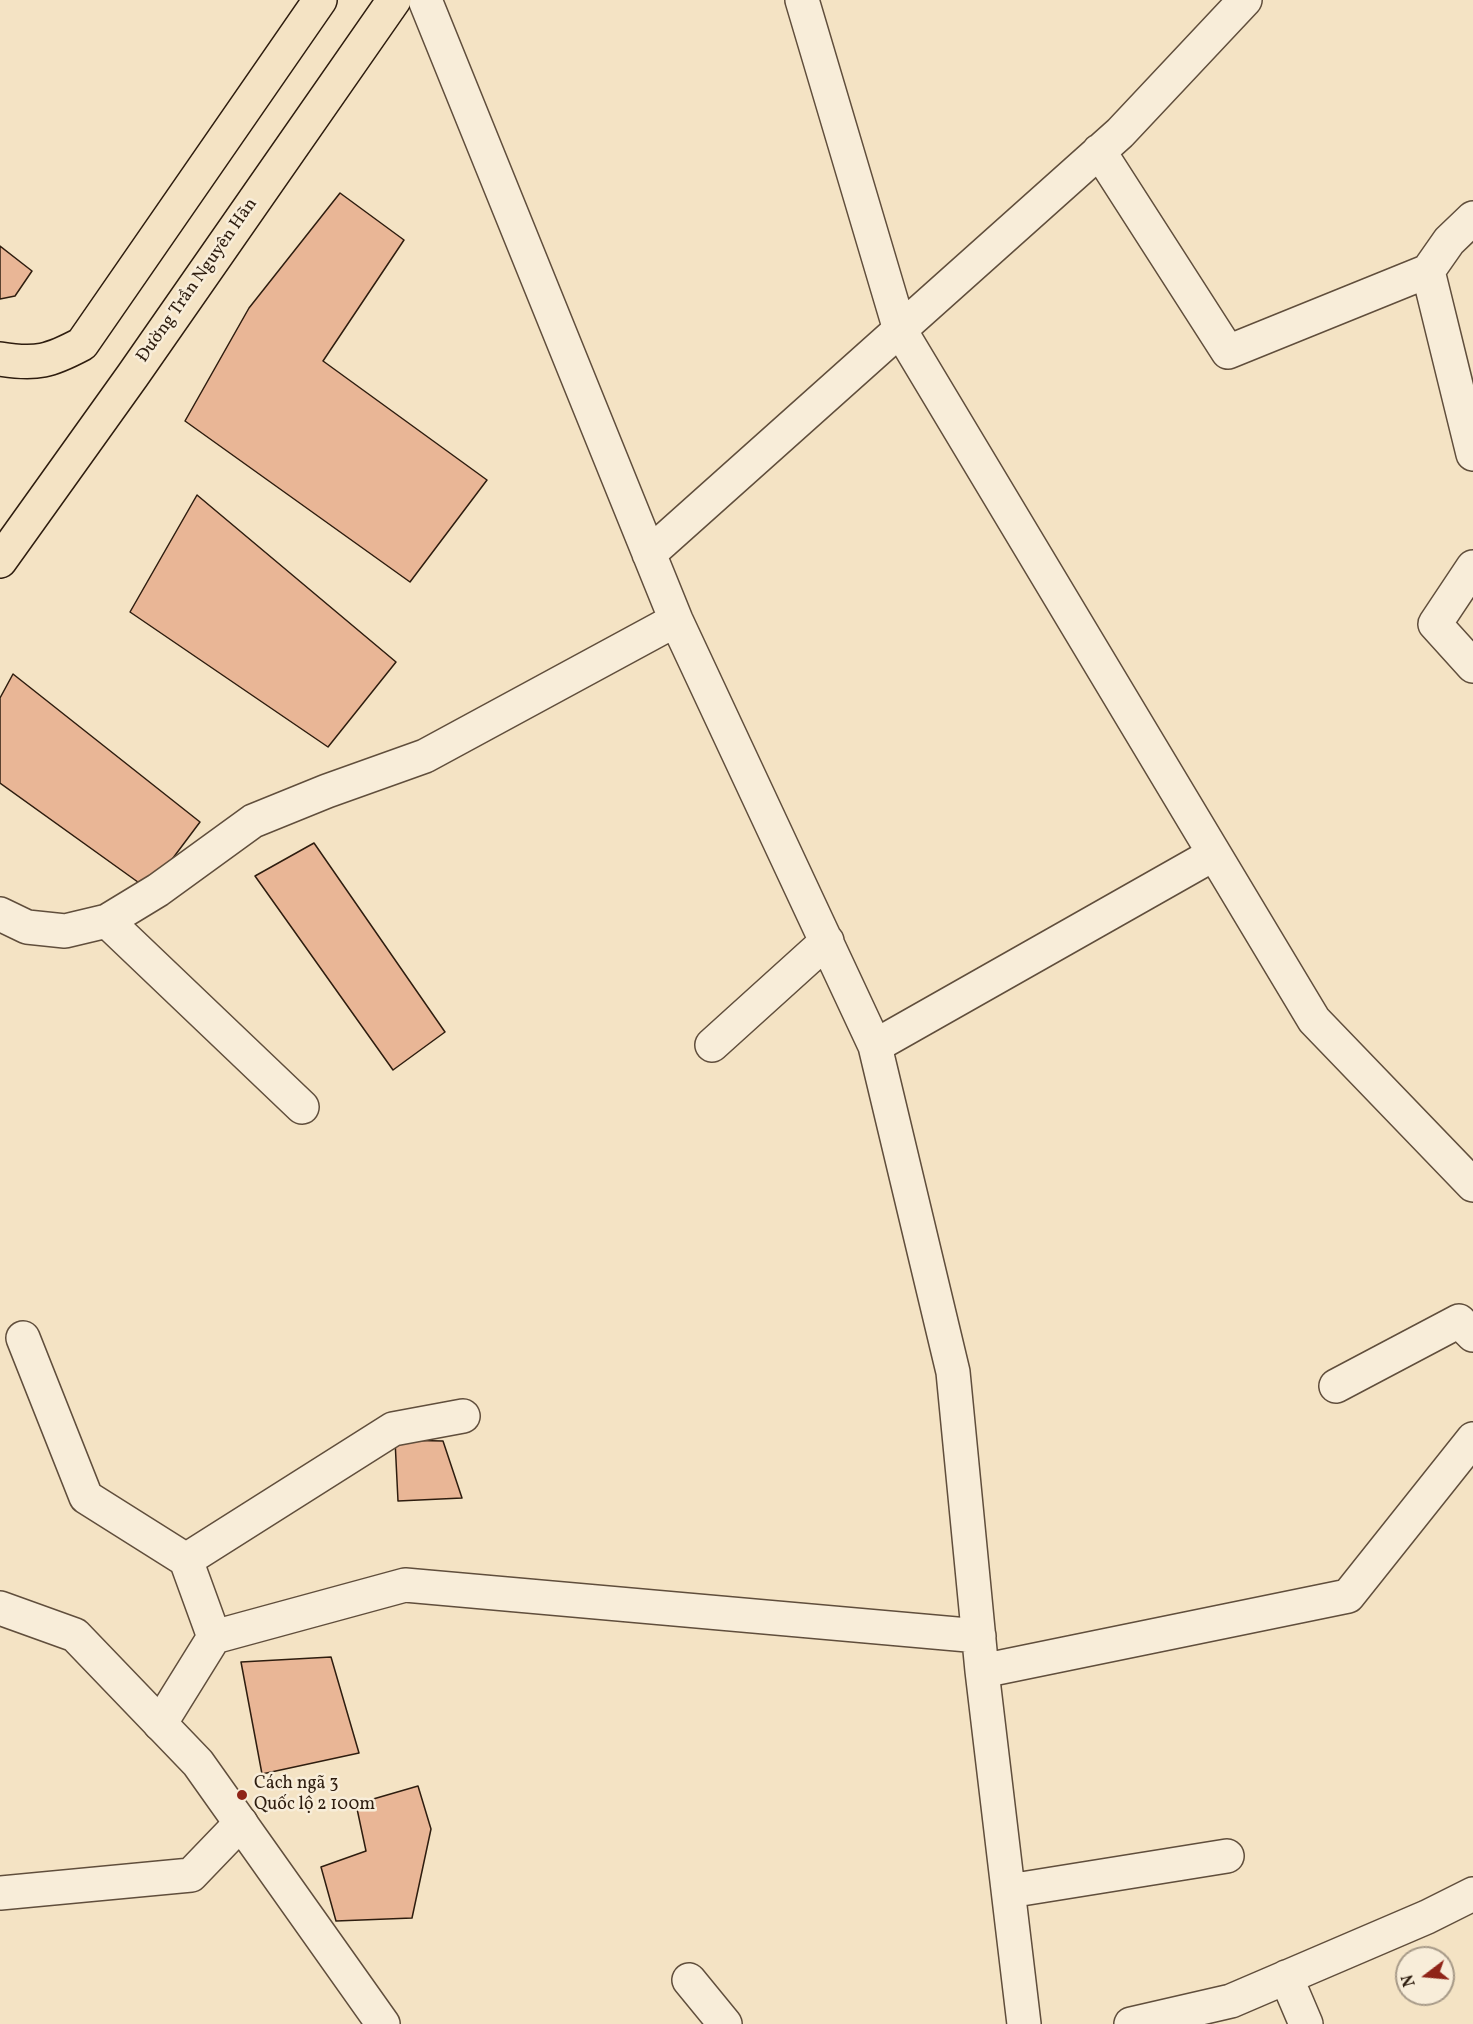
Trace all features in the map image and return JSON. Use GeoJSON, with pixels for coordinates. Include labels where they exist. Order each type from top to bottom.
{"type":"FeatureCollection","features":[{"type":"Feature","properties":{"kind":"main road"},"geometry":{"type":"LineString","coordinates":[[0,359],[22,362],[55,358],[82,344],[320,0]]}},
{"type":"Feature","properties":{"kind":"main road","name":"Đường Trần Nguyên Hãn"},"geometry":{"type":"LineString","coordinates":[[0,561],[394,0]]}},
{"type":"Feature","properties":{"kind":"street"},"geometry":{"type":"LineString","coordinates":[[425,0],[676,620],[875,1046],[953,1372],[982,1671],[1024,2024]]}},
{"type":"Feature","properties":{"kind":"street"},"geometry":{"type":"LineString","coordinates":[[802,0],[900,330],[1314,1020],[1473,1185]]}},
{"type":"Feature","properties":{"kind":"street"},"geometry":{"type":"LineString","coordinates":[[649,554],[1120,133],[1245,0]]}},
{"type":"Feature","properties":{"kind":"street"},"geometry":{"type":"LineString","coordinates":[[1099,151],[1228,352],[1428,271],[1449,241],[1473,218]]}},
{"type":"Feature","properties":{"kind":"street"},"geometry":{"type":"LineString","coordinates":[[1428,271],[1473,454]]}},
{"type":"Feature","properties":{"kind":"street"},"geometry":{"type":"LineString","coordinates":[[1473,567],[1436,624],[1473,666]]}},
{"type":"Feature","properties":{"kind":"street"},"geometry":{"type":"LineString","coordinates":[[0,915],[27,927],[65,931],[107,921],[158,890],[253,821],[327,791],[425,756],[676,620]]}},
{"type":"Feature","properties":{"kind":"street"},"geometry":{"type":"LineString","coordinates":[[875,1046],[1214,854]]}},
{"type":"Feature","properties":{"kind":"street"},"geometry":{"type":"LineString","coordinates":[[107,921],[302,1107]]}},
{"type":"Feature","properties":{"kind":"street"},"geometry":{"type":"LineString","coordinates":[[712,1045],[827,941]]}},
{"type":"Feature","properties":{"kind":"street"},"geometry":{"type":"LineString","coordinates":[[1336,1386],[1459,1321],[1473,1335]]}},
{"type":"Feature","properties":{"kind":"street"},"geometry":{"type":"LineString","coordinates":[[23,1338],[86,1497],[186,1560],[214,1637]]}},
{"type":"Feature","properties":{"kind":"street"},"geometry":{"type":"LineString","coordinates":[[186,1560],[393,1429],[463,1416]]}},
{"type":"Feature","properties":{"kind":"street"},"geometry":{"type":"LineString","coordinates":[[982,1671],[1348,1596],[1473,1439]]}},
{"type":"Feature","properties":{"kind":"street"},"geometry":{"type":"LineString","coordinates":[[160,1724],[214,1637],[405,1585],[979,1636]]}},
{"type":"Feature","properties":{"kind":"street"},"geometry":{"type":"LineString","coordinates":[[0,1608],[75,1635],[198,1763],[383,2024]]}},
{"type":"Feature","properties":{"kind":"street"},"geometry":{"type":"LineString","coordinates":[[0,1893],[191,1875],[241,1823]]}},
{"type":"Feature","properties":{"kind":"street"},"geometry":{"type":"LineString","coordinates":[[1009,1891],[1227,1856]]}},
{"type":"Feature","properties":{"kind":"street"},"geometry":{"type":"LineString","coordinates":[[1131,2024],[1231,2001],[1427,1917],[1473,1894]]}},
{"type":"Feature","properties":{"kind":"street"},"geometry":{"type":"LineString","coordinates":[[1286,1977],[1306,2024]]}},
{"type":"Feature","properties":{"kind":"street"},"geometry":{"type":"LineString","coordinates":[[689,1980],[725,2024]]}},
{"type":"Feature","properties":{"kind":"building"},"geometry":{"type":"Polygon","coordinates":[[[340,193],[404,240],[323,361],[487,480],[410,582],[185,421],[249,308],[340,193]]]}},
{"type":"Feature","properties":{"kind":"building"},"geometry":{"type":"Polygon","coordinates":[[[0,246],[32,271],[15,296],[0,299],[0,246]]]}},
{"type":"Feature","properties":{"kind":"building"},"geometry":{"type":"Polygon","coordinates":[[[197,495],[396,662],[328,747],[130,612],[197,495]]]}},
{"type":"Feature","properties":{"kind":"building"},"geometry":{"type":"Polygon","coordinates":[[[13,674],[200,822],[149,890],[0,783],[0,698],[13,674]]]}},
{"type":"Feature","properties":{"kind":"building"},"geometry":{"type":"Polygon","coordinates":[[[314,843],[445,1032],[393,1070],[255,876],[314,843]]]}},
{"type":"Feature","properties":{"kind":"building"},"geometry":{"type":"Polygon","coordinates":[[[395,1440],[443,1441],[462,1498],[398,1501],[395,1440]]]}},
{"type":"Feature","properties":{"kind":"building"},"geometry":{"type":"Polygon","coordinates":[[[331,1657],[359,1753],[262,1774],[241,1662],[331,1657]]]}},
{"type":"Feature","properties":{"kind":"building"},"geometry":{"type":"Polygon","coordinates":[[[418,1786],[431,1829],[412,1918],[336,1921],[321,1867],[366,1851],[356,1804],[418,1786]]]}},
{"type":"Feature","properties":{"kind":"place","name":"Cách ngã 3 Quốc lộ 2 100m"},"geometry":{"type":"Point","coordinates":[242,1795]}}]}
